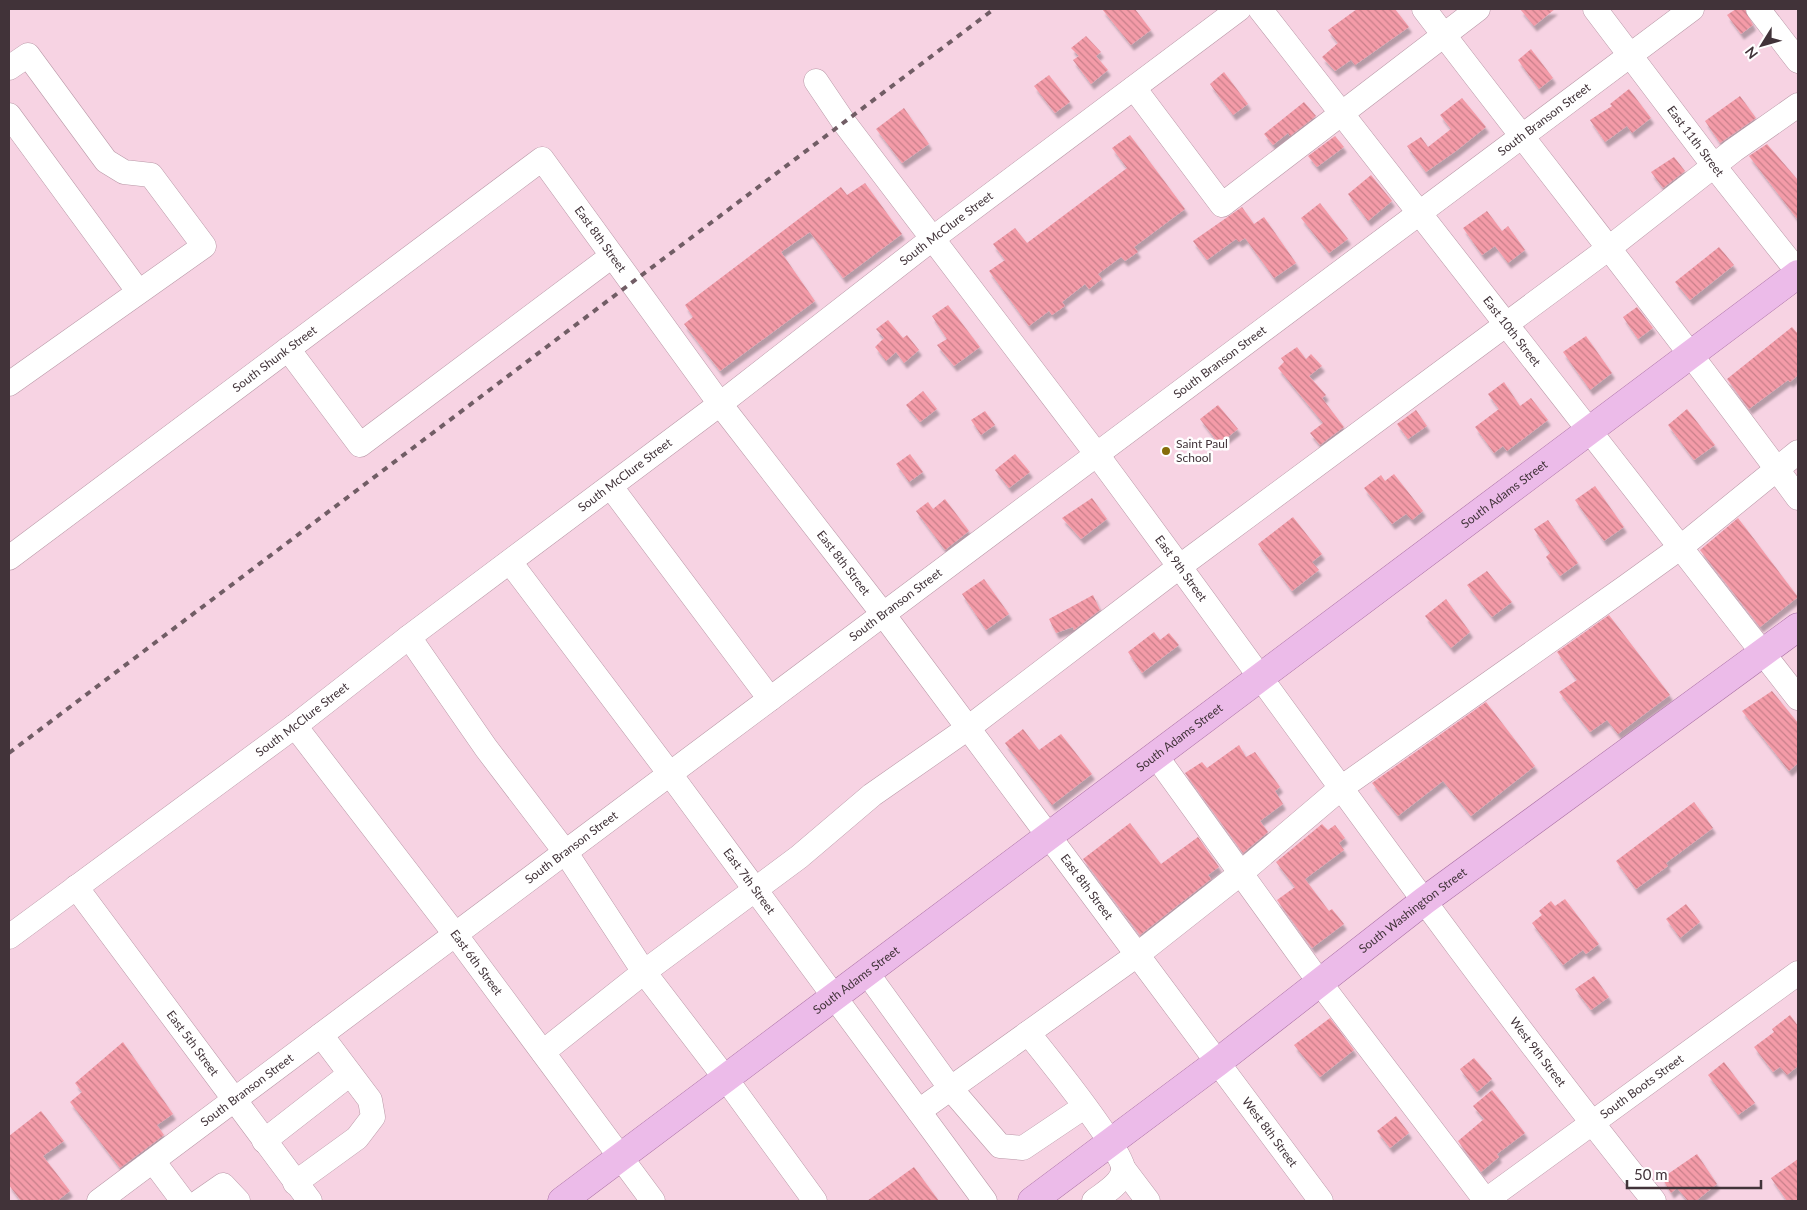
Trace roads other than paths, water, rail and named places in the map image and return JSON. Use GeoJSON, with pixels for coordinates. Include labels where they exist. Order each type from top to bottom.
{"type":"FeatureCollection","features":[{"type":"Feature","properties":{"kind":"main road","name":"South Adams Street"},"geometry":{"type":"LineString","coordinates":[[562,1201],[1592,431],[1798,273]]}},
{"type":"Feature","properties":{"kind":"main road","name":"South Washington Street"},"geometry":{"type":"LineString","coordinates":[[1047,1197],[1110,1142],[1218,1062],[1424,901],[1798,627]]}},
{"type":"Feature","properties":{"kind":"street","name":"South McClure Street"},"geometry":{"type":"LineString","coordinates":[[9,937],[295,726],[409,637],[720,404],[932,239],[1239,9]]}},
{"type":"Feature","properties":{"kind":"street","name":"East 10th Street"},"geometry":{"type":"LineString","coordinates":[[1260,9],[1592,431],[1798,698]]}},
{"type":"Feature","properties":{"kind":"street"},"geometry":{"type":"LineString","coordinates":[[1424,9],[1692,354],[1798,498]]}},
{"type":"Feature","properties":{"kind":"street"},"geometry":{"type":"LineString","coordinates":[[1134,88],[1222,205],[1478,9]]}},
{"type":"Feature","properties":{"kind":"street","name":"East 11th Street"},"geometry":{"type":"LineString","coordinates":[[1595,9],[1798,273]]}},
{"type":"Feature","properties":{"kind":"street","name":"South Branson Street"},"geometry":{"type":"LineString","coordinates":[[99,1201],[1692,9]]}},
{"type":"Feature","properties":{"kind":"street"},"geometry":{"type":"LineString","coordinates":[[1758,9],[1798,61]]}},
{"type":"Feature","properties":{"kind":"street"},"geometry":{"type":"LineString","coordinates":[[9,68],[28,55],[106,161],[124,172],[151,175],[204,246],[9,384]]}},
{"type":"Feature","properties":{"kind":"street","name":"East 9th Street"},"geometry":{"type":"LineString","coordinates":[[816,82],[843,122],[1096,454],[1424,901]]}},
{"type":"Feature","properties":{"kind":"street"},"geometry":{"type":"LineString","coordinates":[[543,1052],[644,972],[799,857],[872,795],[968,728],[1179,567],[1609,248],[1714,166],[1798,105]]}},
{"type":"Feature","properties":{"kind":"street"},"geometry":{"type":"LineString","coordinates":[[9,115],[138,291]]}},
{"type":"Feature","properties":{"kind":"street","name":"East 8th Street"},"geometry":{"type":"LineString","coordinates":[[542,159],[720,404],[883,614],[1218,1062]]}},
{"type":"Feature","properties":{"kind":"street","name":"South Shunk Street"},"geometry":{"type":"LineString","coordinates":[[9,558],[542,159]]}},
{"type":"Feature","properties":{"kind":"street"},"geometry":{"type":"LineString","coordinates":[[288,349],[360,445],[612,256]]}},
{"type":"Feature","properties":{"kind":"street"},"geometry":{"type":"LineString","coordinates":[[919,1112],[1137,954],[1241,873],[1341,788],[1681,547],[1798,452]]}},
{"type":"Feature","properties":{"kind":"street"},"geometry":{"type":"LineString","coordinates":[[611,487],[770,699]]}},
{"type":"Feature","properties":{"kind":"street","name":"East 7th Street"},"geometry":{"type":"LineString","coordinates":[[510,562],[670,774],[985,1201]]}},
{"type":"Feature","properties":{"kind":"street"},"geometry":{"type":"LineString","coordinates":[[409,637],[486,748],[566,853],[644,972],[726,1079],[815,1201]]}},
{"type":"Feature","properties":{"kind":"street","name":"East 6th Street"},"geometry":{"type":"LineString","coordinates":[[295,726],[455,934],[653,1201]]}},
{"type":"Feature","properties":{"kind":"street"},"geometry":{"type":"LineString","coordinates":[[1156,756],[1320,983],[1485,1201]]}},
{"type":"Feature","properties":{"kind":"street","name":"East 5th Street"},"geometry":{"type":"LineString","coordinates":[[76,887],[310,1201]]}},
{"type":"Feature","properties":{"kind":"street","name":"West 9th Street"},"geometry":{"type":"LineString","coordinates":[[1424,901],[1593,1125],[1654,1201]]}},
{"type":"Feature","properties":{"kind":"street"},"geometry":{"type":"LineString","coordinates":[[867,973],[951,1089],[1000,1146],[1023,1148],[1084,1107]]}},
{"type":"Feature","properties":{"kind":"street","name":"South Boots Street"},"geometry":{"type":"LineString","coordinates":[[1485,1201],[1593,1125],[1798,974]]}},
{"type":"Feature","properties":{"kind":"street"},"geometry":{"type":"LineString","coordinates":[[1028,1033],[1110,1142],[1123,1168],[1148,1201]]}},
{"type":"Feature","properties":{"kind":"street"},"geometry":{"type":"LineString","coordinates":[[295,1183],[357,1138],[373,1117],[370,1100],[321,1035]]}},
{"type":"Feature","properties":{"kind":"street","name":"West 8th Street"},"geometry":{"type":"LineString","coordinates":[[1218,1062],[1321,1201]]}},
{"type":"Feature","properties":{"kind":"street"},"geometry":{"type":"LineString","coordinates":[[264,1141],[350,1074]]}},
{"type":"Feature","properties":{"kind":"street"},"geometry":{"type":"LineString","coordinates":[[153,1161],[183,1201]]}},
{"type":"Feature","properties":{"kind":"street"},"geometry":{"type":"LineString","coordinates":[[1094,1201],[1121,1180],[1123,1168]]}},
{"type":"Feature","properties":{"kind":"street"},"geometry":{"type":"LineString","coordinates":[[200,1201],[223,1184],[238,1201]]}},
{"type":"Feature","properties":{"kind":"railway"},"geometry":{"type":"LineString","coordinates":[[9,753],[994,9]]}},
{"type":"Feature","properties":{"kind":"place","name":"Saint Paul School"},"geometry":{"type":"Point","coordinates":[1166,451]}}]}
